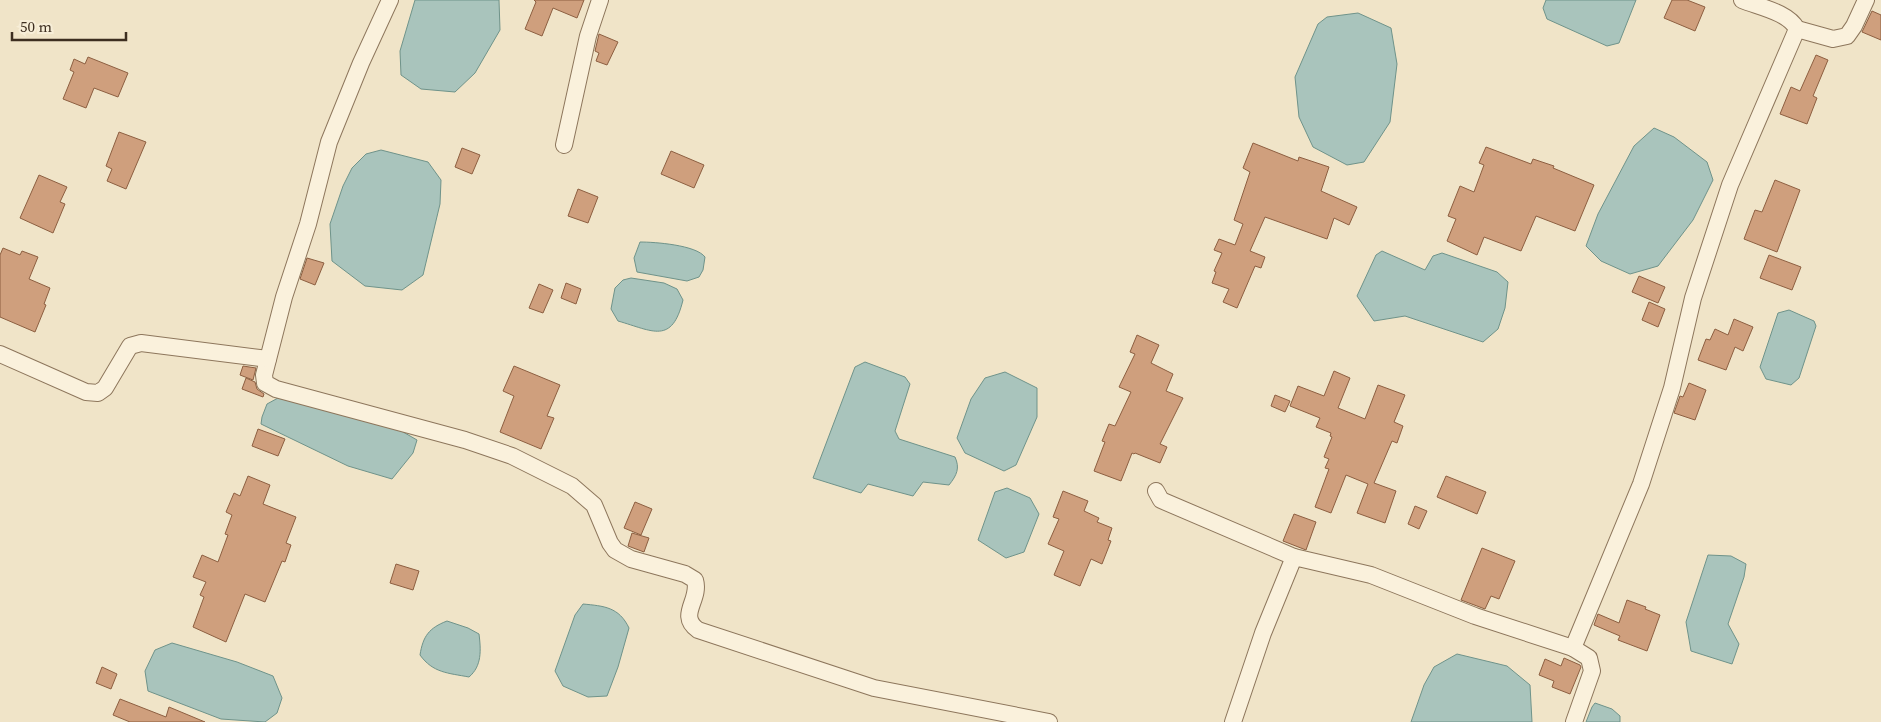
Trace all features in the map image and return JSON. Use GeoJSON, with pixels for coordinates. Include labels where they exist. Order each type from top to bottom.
{"type":"FeatureCollection","features":[{"type":"Feature","properties":{"kind":"street"},"geometry":{"type":"LineString","coordinates":[[390,0],[361,63],[329,142],[308,224],[284,297],[264,375],[265,383],[276,389],[465,440],[512,456],[572,486],[594,505],[610,543],[615,550],[631,559],[685,574],[694,580],[697,586],[688,619],[691,625],[698,630],[874,688],[1049,722]]}},
{"type":"Feature","properties":{"kind":"street"},"geometry":{"type":"LineString","coordinates":[[564,145],[588,36],[600,0]]}},
{"type":"Feature","properties":{"kind":"street"},"geometry":{"type":"LineString","coordinates":[[1742,0],[1784,16],[1798,28],[1833,39],[1847,36],[1854,26],[1866,0]]}},
{"type":"Feature","properties":{"kind":"street"},"geometry":{"type":"LineString","coordinates":[[1573,648],[1641,484],[1672,388],[1693,298],[1730,185],[1798,28]]}},
{"type":"Feature","properties":{"kind":"street"},"geometry":{"type":"LineString","coordinates":[[0,354],[86,392],[98,393],[106,388],[130,346],[141,343],[268,359]]}},
{"type":"Feature","properties":{"kind":"street"},"geometry":{"type":"LineString","coordinates":[[1156,492],[1161,500],[1294,557],[1321,562],[1371,576],[1475,616],[1573,648],[1589,658],[1592,671],[1574,722]]}},
{"type":"Feature","properties":{"kind":"street"},"geometry":{"type":"LineString","coordinates":[[1233,722],[1263,634],[1294,557]]}},
{"type":"Feature","properties":{"kind":"water"},"geometry":{"type":"Polygon","coordinates":[[[415,0],[499,0],[500,30],[475,73],[455,92],[421,89],[401,75],[400,51],[415,0]]]}},
{"type":"Feature","properties":{"kind":"water"},"geometry":{"type":"Polygon","coordinates":[[[1546,0],[1636,0],[1619,43],[1607,46],[1547,19],[1543,8],[1546,0]]]}},
{"type":"Feature","properties":{"kind":"water"},"geometry":{"type":"Polygon","coordinates":[[[1358,13],[1391,28],[1397,64],[1390,122],[1364,162],[1347,165],[1313,147],[1299,117],[1295,77],[1318,24],[1327,17],[1358,13]]]}},
{"type":"Feature","properties":{"kind":"water"},"geometry":{"type":"Polygon","coordinates":[[[1654,128],[1674,137],[1707,162],[1713,180],[1693,220],[1658,266],[1630,274],[1601,261],[1586,246],[1598,214],[1634,146],[1654,128]]]}},
{"type":"Feature","properties":{"kind":"water"},"geometry":{"type":"Polygon","coordinates":[[[381,150],[428,162],[441,180],[440,204],[423,275],[402,290],[365,286],[332,261],[330,224],[343,186],[352,168],[366,154],[381,150]]]}},
{"type":"Feature","properties":{"kind":"water"},"geometry":{"type":"Polygon","coordinates":[[[640,242],[675,245],[700,253],[705,257],[703,270],[699,277],[687,281],[637,272],[634,258],[640,242]]]}},
{"type":"Feature","properties":{"kind":"water"},"geometry":{"type":"Polygon","coordinates":[[[1382,251],[1425,270],[1433,256],[1442,253],[1497,272],[1508,282],[1505,308],[1498,329],[1483,342],[1405,316],[1374,321],[1357,296],[1376,255],[1382,251]]]}},
{"type":"Feature","properties":{"kind":"water"},"geometry":{"type":"Polygon","coordinates":[[[631,278],[664,283],[677,289],[683,300],[673,324],[667,329],[651,331],[618,321],[611,309],[615,288],[623,280],[631,278]]]}},
{"type":"Feature","properties":{"kind":"water"},"geometry":{"type":"Polygon","coordinates":[[[1789,310],[1814,321],[1816,326],[1799,378],[1791,385],[1766,379],[1760,367],[1778,313],[1789,310]]]}},
{"type":"Feature","properties":{"kind":"water"},"geometry":{"type":"Polygon","coordinates":[[[865,362],[905,377],[910,384],[895,431],[899,439],[955,457],[957,471],[949,485],[923,482],[913,496],[868,484],[861,493],[813,478],[855,367],[865,362]]]}},
{"type":"Feature","properties":{"kind":"water"},"geometry":{"type":"Polygon","coordinates":[[[1005,372],[1037,388],[1037,417],[1016,465],[1004,471],[965,453],[957,438],[971,399],[985,378],[1005,372]]]}},
{"type":"Feature","properties":{"kind":"water"},"geometry":{"type":"Polygon","coordinates":[[[278,398],[391,425],[417,440],[413,453],[392,479],[348,466],[261,424],[267,404],[278,398]]]}},
{"type":"Feature","properties":{"kind":"water"},"geometry":{"type":"Polygon","coordinates":[[[1007,488],[1030,498],[1039,514],[1024,552],[1006,558],[978,540],[995,492],[1007,488]]]}},
{"type":"Feature","properties":{"kind":"water"},"geometry":{"type":"Polygon","coordinates":[[[1708,555],[1731,556],[1746,564],[1744,577],[1728,624],[1739,644],[1732,664],[1691,651],[1686,622],[1708,555]]]}},
{"type":"Feature","properties":{"kind":"water"},"geometry":{"type":"Polygon","coordinates":[[[583,604],[604,607],[616,612],[629,628],[618,667],[607,696],[588,697],[563,686],[555,671],[575,615],[583,604]]]}},
{"type":"Feature","properties":{"kind":"water"},"geometry":{"type":"Polygon","coordinates":[[[447,621],[479,634],[480,652],[478,663],[469,677],[436,669],[420,655],[425,638],[431,630],[447,621]]]}},
{"type":"Feature","properties":{"kind":"water"},"geometry":{"type":"Polygon","coordinates":[[[172,643],[237,662],[273,676],[282,698],[277,713],[265,722],[221,719],[148,691],[145,671],[155,650],[172,643]]]}},
{"type":"Feature","properties":{"kind":"water"},"geometry":{"type":"Polygon","coordinates":[[[1457,654],[1507,666],[1530,685],[1532,722],[1411,722],[1424,685],[1434,667],[1457,654]]]}},
{"type":"Feature","properties":{"kind":"water"},"geometry":{"type":"Polygon","coordinates":[[[1595,703],[1612,709],[1620,716],[1620,722],[1586,722],[1595,703]]]}},
{"type":"Feature","properties":{"kind":"building"},"geometry":{"type":"Polygon","coordinates":[[[534,0],[584,0],[577,18],[553,8],[542,36],[525,29],[536,2],[534,0]]]}},
{"type":"Feature","properties":{"kind":"building"},"geometry":{"type":"Polygon","coordinates":[[[1672,0],[1687,0],[1705,7],[1695,31],[1664,18],[1672,0]]]}},
{"type":"Feature","properties":{"kind":"building"},"geometry":{"type":"Polygon","coordinates":[[[1872,11],[1881,15],[1881,40],[1862,32],[1872,11]]]}},
{"type":"Feature","properties":{"kind":"building"},"geometry":{"type":"Polygon","coordinates":[[[599,34],[618,42],[607,65],[596,61],[599,53],[595,51],[599,34]]]}},
{"type":"Feature","properties":{"kind":"building"},"geometry":{"type":"Polygon","coordinates":[[[1816,55],[1828,60],[1813,96],[1817,98],[1807,124],[1780,114],[1791,87],[1800,91],[1816,55]]]}},
{"type":"Feature","properties":{"kind":"building"},"geometry":{"type":"Polygon","coordinates":[[[88,57],[128,73],[118,97],[94,88],[86,108],[63,99],[74,72],[70,70],[74,59],[85,64],[88,57]]]}},
{"type":"Feature","properties":{"kind":"building"},"geometry":{"type":"Polygon","coordinates":[[[119,132],[146,142],[126,189],[107,181],[112,169],[106,166],[119,132]]]}},
{"type":"Feature","properties":{"kind":"building"},"geometry":{"type":"Polygon","coordinates":[[[1253,143],[1298,161],[1299,157],[1329,167],[1321,191],[1357,207],[1349,225],[1334,218],[1327,239],[1265,217],[1250,251],[1265,257],[1261,268],[1255,266],[1237,308],[1223,302],[1229,289],[1212,283],[1216,272],[1214,271],[1222,253],[1214,250],[1219,239],[1235,245],[1243,224],[1234,220],[1250,172],[1243,168],[1253,143]]]}},
{"type":"Feature","properties":{"kind":"building"},"geometry":{"type":"Polygon","coordinates":[[[1486,147],[1531,164],[1533,159],[1554,166],[1553,168],[1594,185],[1575,231],[1536,216],[1521,251],[1484,237],[1477,255],[1447,241],[1456,219],[1448,216],[1460,186],[1474,192],[1484,165],[1479,163],[1486,147]]]}},
{"type":"Feature","properties":{"kind":"building"},"geometry":{"type":"Polygon","coordinates":[[[462,148],[480,155],[472,174],[455,167],[462,148]]]}},
{"type":"Feature","properties":{"kind":"building"},"geometry":{"type":"Polygon","coordinates":[[[671,151],[704,165],[694,188],[661,174],[671,151]]]}},
{"type":"Feature","properties":{"kind":"building"},"geometry":{"type":"Polygon","coordinates":[[[39,175],[67,187],[60,202],[65,204],[53,233],[20,218],[39,175]]]}},
{"type":"Feature","properties":{"kind":"building"},"geometry":{"type":"Polygon","coordinates":[[[1775,180],[1800,190],[1777,252],[1744,239],[1755,210],[1762,212],[1775,180]]]}},
{"type":"Feature","properties":{"kind":"building"},"geometry":{"type":"Polygon","coordinates":[[[578,189],[598,197],[588,223],[568,216],[578,189]]]}},
{"type":"Feature","properties":{"kind":"building"},"geometry":{"type":"Polygon","coordinates":[[[3,248],[20,255],[22,251],[38,257],[29,279],[50,288],[44,304],[46,305],[35,332],[0,317],[0,255],[3,248]]]}},
{"type":"Feature","properties":{"kind":"building"},"geometry":{"type":"Polygon","coordinates":[[[1769,255],[1801,267],[1792,290],[1760,278],[1769,255]]]}},
{"type":"Feature","properties":{"kind":"building"},"geometry":{"type":"Polygon","coordinates":[[[307,258],[324,263],[315,285],[300,279],[307,258]]]}},
{"type":"Feature","properties":{"kind":"building"},"geometry":{"type":"Polygon","coordinates":[[[1639,276],[1665,287],[1658,303],[1632,292],[1639,276]]]}},
{"type":"Feature","properties":{"kind":"building"},"geometry":{"type":"Polygon","coordinates":[[[566,283],[581,289],[576,304],[561,298],[566,283]]]}},
{"type":"Feature","properties":{"kind":"building"},"geometry":{"type":"Polygon","coordinates":[[[539,284],[553,290],[543,313],[529,308],[539,284]]]}},
{"type":"Feature","properties":{"kind":"building"},"geometry":{"type":"Polygon","coordinates":[[[1649,302],[1665,309],[1658,327],[1642,320],[1649,302]]]}},
{"type":"Feature","properties":{"kind":"building"},"geometry":{"type":"Polygon","coordinates":[[[1734,319],[1753,327],[1743,351],[1735,347],[1726,370],[1698,360],[1706,339],[1710,340],[1715,329],[1728,335],[1734,319]]]}},
{"type":"Feature","properties":{"kind":"building"},"geometry":{"type":"Polygon","coordinates":[[[1137,335],[1159,345],[1151,363],[1173,374],[1166,391],[1183,398],[1160,444],[1167,447],[1160,463],[1132,453],[1121,481],[1094,471],[1105,442],[1102,441],[1109,424],[1115,426],[1131,392],[1119,387],[1135,354],[1130,352],[1137,335]]]}},
{"type":"Feature","properties":{"kind":"building"},"geometry":{"type":"Polygon","coordinates":[[[243,366],[256,368],[253,380],[240,375],[243,366]]]}},
{"type":"Feature","properties":{"kind":"building"},"geometry":{"type":"Polygon","coordinates":[[[514,366],[560,385],[547,416],[554,418],[541,449],[500,432],[514,396],[503,391],[514,366]]]}},
{"type":"Feature","properties":{"kind":"building"},"geometry":{"type":"Polygon","coordinates":[[[1334,371],[1350,378],[1338,408],[1365,419],[1378,385],[1405,395],[1394,422],[1403,426],[1397,443],[1392,441],[1374,483],[1396,491],[1385,523],[1357,513],[1368,484],[1346,475],[1331,513],[1315,507],[1329,469],[1325,468],[1329,459],[1324,457],[1332,437],[1330,436],[1331,433],[1316,427],[1320,418],[1290,406],[1298,386],[1324,396],[1334,371]]]}},
{"type":"Feature","properties":{"kind":"building"},"geometry":{"type":"Polygon","coordinates":[[[246,378],[255,382],[257,389],[264,394],[263,397],[242,389],[246,378]]]}},
{"type":"Feature","properties":{"kind":"building"},"geometry":{"type":"Polygon","coordinates":[[[1689,383],[1706,390],[1695,420],[1674,413],[1680,396],[1683,397],[1689,383]]]}},
{"type":"Feature","properties":{"kind":"building"},"geometry":{"type":"Polygon","coordinates":[[[1275,395],[1290,401],[1285,412],[1271,406],[1275,395]]]}},
{"type":"Feature","properties":{"kind":"building"},"geometry":{"type":"Polygon","coordinates":[[[258,429],[285,439],[278,456],[252,446],[258,429]]]}},
{"type":"Feature","properties":{"kind":"building"},"geometry":{"type":"Polygon","coordinates":[[[248,476],[270,485],[263,504],[296,517],[286,543],[291,545],[285,562],[282,561],[265,602],[245,594],[226,642],[193,627],[204,597],[200,595],[206,582],[193,577],[202,555],[218,562],[228,535],[225,534],[232,515],[226,512],[234,493],[240,496],[248,476]]]}},
{"type":"Feature","properties":{"kind":"building"},"geometry":{"type":"Polygon","coordinates":[[[1446,476],[1486,492],[1477,514],[1437,497],[1446,476]]]}},
{"type":"Feature","properties":{"kind":"building"},"geometry":{"type":"Polygon","coordinates":[[[1063,491],[1088,501],[1084,511],[1099,518],[1097,522],[1112,528],[1108,540],[1111,541],[1102,564],[1091,559],[1080,586],[1054,575],[1064,551],[1048,544],[1059,519],[1053,517],[1063,491]]]}},
{"type":"Feature","properties":{"kind":"building"},"geometry":{"type":"Polygon","coordinates":[[[635,502],[652,509],[641,535],[624,528],[635,502]]]}},
{"type":"Feature","properties":{"kind":"building"},"geometry":{"type":"Polygon","coordinates":[[[1415,506],[1427,511],[1419,529],[1408,524],[1415,506]]]}},
{"type":"Feature","properties":{"kind":"building"},"geometry":{"type":"Polygon","coordinates":[[[1294,514],[1316,522],[1306,550],[1283,541],[1294,514]]]}},
{"type":"Feature","properties":{"kind":"building"},"geometry":{"type":"Polygon","coordinates":[[[632,533],[649,538],[644,552],[628,546],[632,533]]]}},
{"type":"Feature","properties":{"kind":"building"},"geometry":{"type":"Polygon","coordinates":[[[1482,548],[1515,561],[1499,599],[1491,596],[1485,609],[1461,600],[1482,548]]]}},
{"type":"Feature","properties":{"kind":"building"},"geometry":{"type":"Polygon","coordinates":[[[396,564],[419,571],[413,590],[390,583],[396,564]]]}},
{"type":"Feature","properties":{"kind":"building"},"geometry":{"type":"Polygon","coordinates":[[[1627,600],[1660,615],[1647,651],[1618,640],[1620,636],[1594,625],[1598,614],[1619,623],[1627,600]]]}},
{"type":"Feature","properties":{"kind":"building"},"geometry":{"type":"Polygon","coordinates":[[[1564,658],[1581,667],[1570,694],[1552,687],[1554,681],[1539,675],[1545,659],[1561,666],[1564,658]]]}},
{"type":"Feature","properties":{"kind":"building"},"geometry":{"type":"Polygon","coordinates":[[[102,667],[117,674],[111,689],[96,683],[102,667]]]}},
{"type":"Feature","properties":{"kind":"building"},"geometry":{"type":"Polygon","coordinates":[[[120,699],[166,717],[169,707],[205,722],[130,722],[113,715],[120,699]]]}}]}
